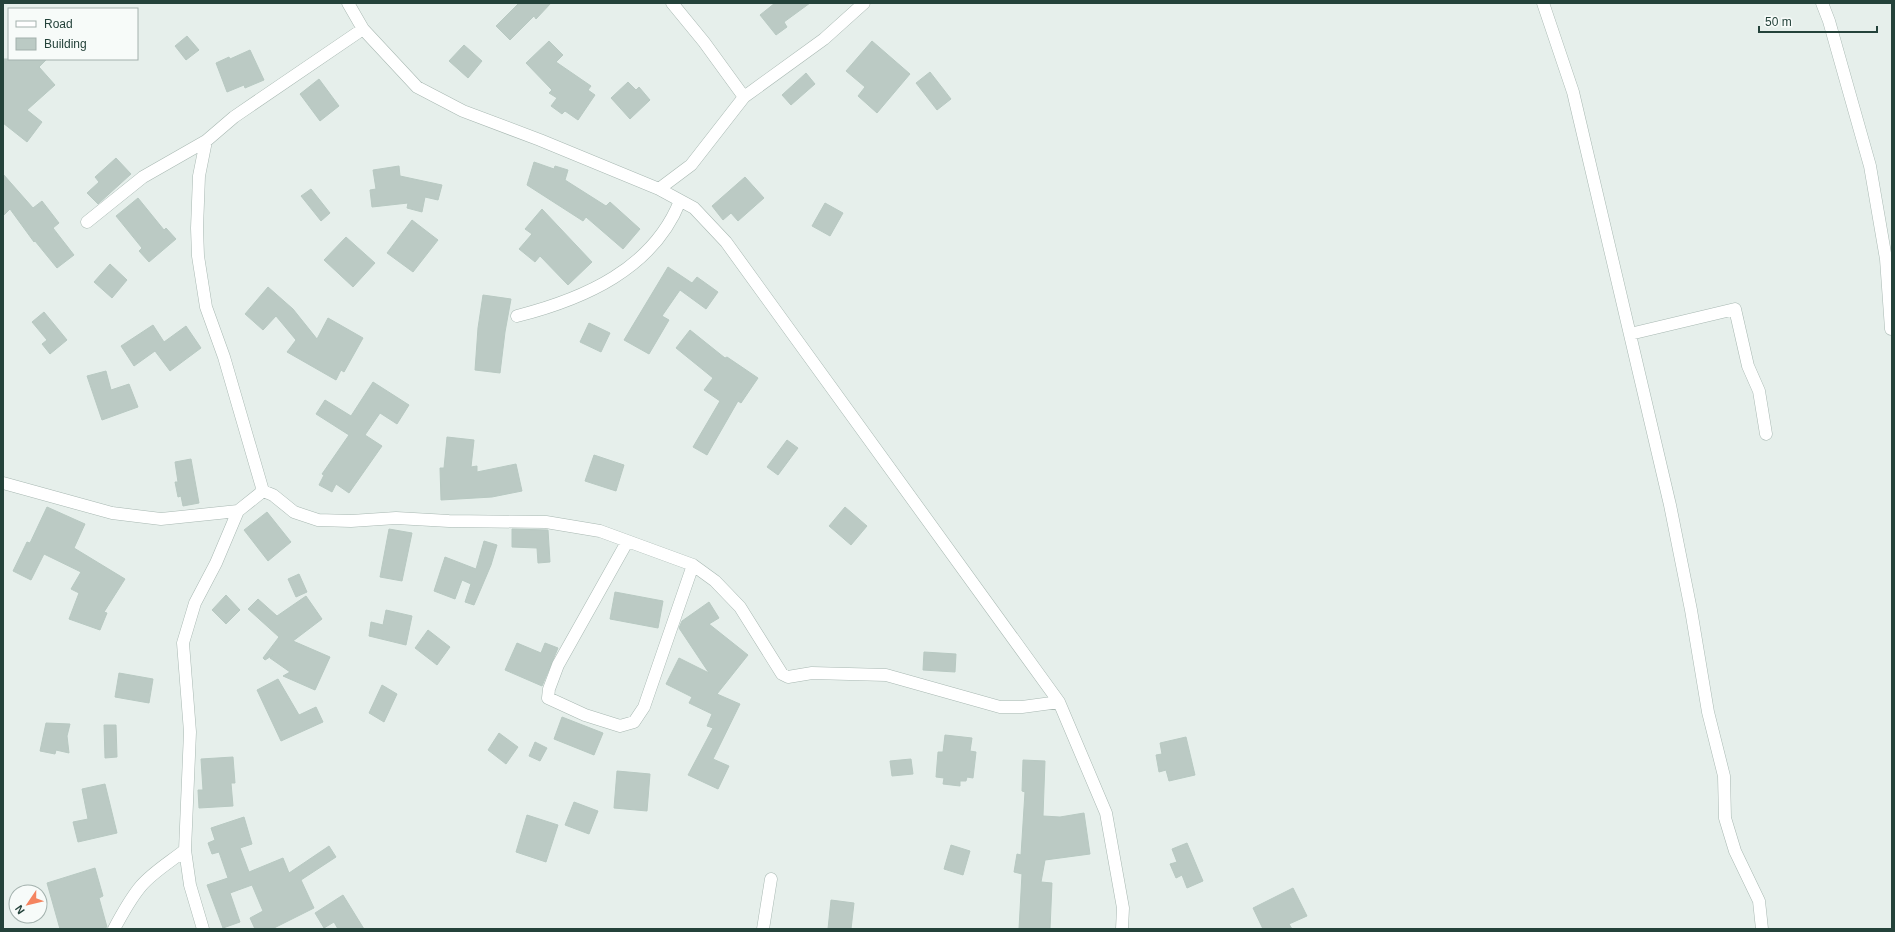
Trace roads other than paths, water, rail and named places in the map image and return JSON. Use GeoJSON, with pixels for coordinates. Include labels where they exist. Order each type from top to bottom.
{"type":"FeatureCollection","features":[{"type":"Feature","properties":{"kind":"street"},"geometry":{"type":"LineString","coordinates":[[348,3],[363,29],[417,87],[463,111],[540,140],[659,189],[694,208],[726,242],[1059,702],[1106,813],[1123,908],[1122,929]]}},
{"type":"Feature","properties":{"kind":"street"},"geometry":{"type":"LineString","coordinates":[[672,3],[704,42],[744,97]]}},
{"type":"Feature","properties":{"kind":"street"},"geometry":{"type":"LineString","coordinates":[[659,189],[691,165],[744,97],[824,39],[864,3]]}},
{"type":"Feature","properties":{"kind":"street"},"geometry":{"type":"LineString","coordinates":[[1544,3],[1573,92],[1670,505],[1691,610],[1708,712],[1724,776],[1725,818],[1735,851],[1759,901],[1762,929]]}},
{"type":"Feature","properties":{"kind":"street"},"geometry":{"type":"LineString","coordinates":[[1822,3],[1832,28],[1870,166],[1886,259],[1891,329]]}},
{"type":"Feature","properties":{"kind":"street"},"geometry":{"type":"LineString","coordinates":[[86,222],[143,177],[206,141],[234,117],[363,29]]}},
{"type":"Feature","properties":{"kind":"street"},"geometry":{"type":"LineString","coordinates":[[206,141],[199,176],[197,228],[198,256],[205,300],[263,491]]}},
{"type":"Feature","properties":{"kind":"street"},"geometry":{"type":"LineString","coordinates":[[517,316],[583,295],[634,264],[662,234],[673,218],[680,200]]}},
{"type":"Feature","properties":{"kind":"street"},"geometry":{"type":"LineString","coordinates":[[1630,334],[1735,309],[1748,366],[1759,391],[1766,434]]}},
{"type":"Feature","properties":{"kind":"street"},"geometry":{"type":"LineString","coordinates":[[3,483],[112,513],[161,519],[238,511]]}},
{"type":"Feature","properties":{"kind":"street"},"geometry":{"type":"LineString","coordinates":[[203,929],[190,885],[185,850],[190,732],[183,643],[195,603],[216,563],[238,511],[263,491]]}},
{"type":"Feature","properties":{"kind":"street"},"geometry":{"type":"LineString","coordinates":[[263,491],[273,495],[294,512],[318,520],[351,521],[396,518],[449,521],[546,522],[600,531],[693,566],[715,581],[740,607],[782,674],[788,677],[812,673],[886,675],[1000,707],[1022,707],[1059,702]]}},
{"type":"Feature","properties":{"kind":"street"},"geometry":{"type":"LineString","coordinates":[[628,542],[558,665],[549,689],[548,698],[585,715],[620,726],[634,722],[644,707],[693,566]]}},
{"type":"Feature","properties":{"kind":"street"},"geometry":{"type":"LineString","coordinates":[[114,929],[141,886],[156,871],[185,850]]}},
{"type":"Feature","properties":{"kind":"street"},"geometry":{"type":"LineString","coordinates":[[763,929],[771,879]]}}]}
